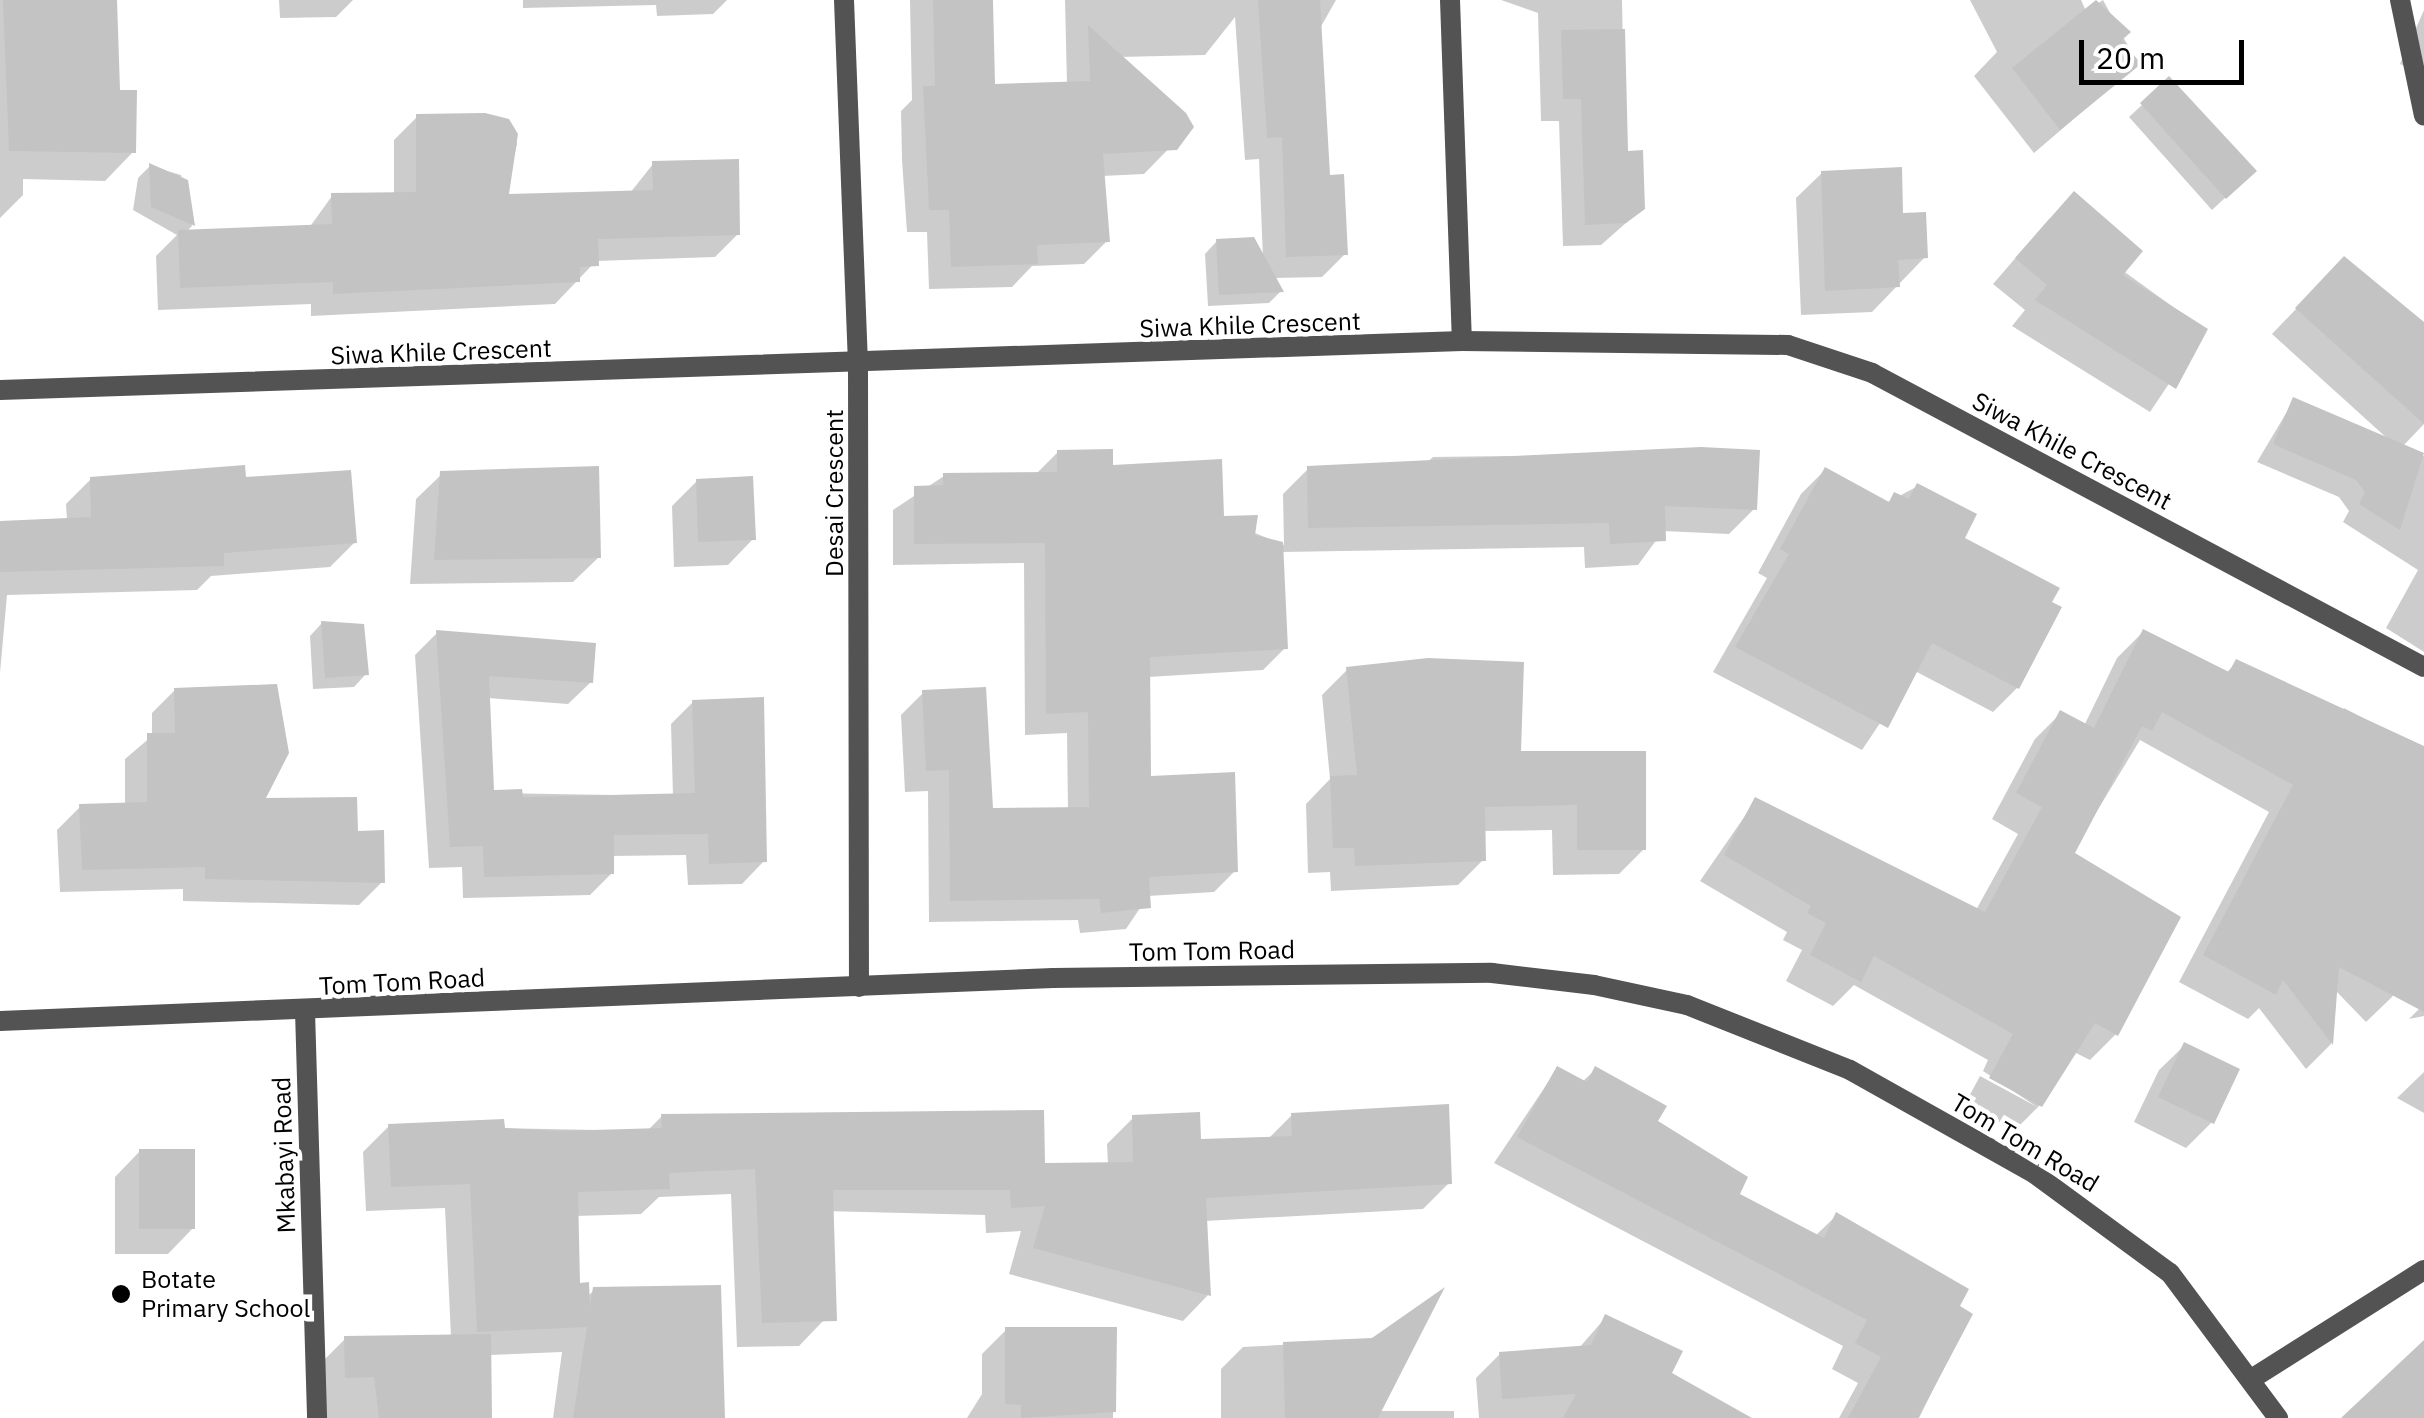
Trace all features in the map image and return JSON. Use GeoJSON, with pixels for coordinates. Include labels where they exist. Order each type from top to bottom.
{"type":"FeatureCollection","features":[{"type":"Feature","properties":{"kind":"street","name":"Desai Crescent"},"geometry":{"type":"LineString","coordinates":[[844,0],[858,365],[859,986]]}},
{"type":"Feature","properties":{"kind":"street"},"geometry":{"type":"LineString","coordinates":[[1450,0],[1462,341]]}},
{"type":"Feature","properties":{"kind":"street"},"geometry":{"type":"LineString","coordinates":[[2400,0],[2424,116]]}},
{"type":"Feature","properties":{"kind":"street","name":"Siwa Khile Crescent"},"geometry":{"type":"LineString","coordinates":[[0,390],[858,365],[1462,341],[1740,342],[1830,355],[2424,666]]}},
{"type":"Feature","properties":{"kind":"street","name":"Tom Tom Road"},"geometry":{"type":"LineString","coordinates":[[0,1021],[859,986],[1492,973],[1688,1005],[1850,1070],[2035,1174],[2170,1274],[2253,1378],[2278,1418]]}},
{"type":"Feature","properties":{"kind":"street","name":"Mkabayi Road"},"geometry":{"type":"LineString","coordinates":[[305,1011],[317,1418]]}},
{"type":"Feature","properties":{"kind":"street"},"geometry":{"type":"LineString","coordinates":[[2253,1378],[2424,1270]]}},
{"type":"Feature","properties":{"kind":"building"},"geometry":{"type":"Polygon","coordinates":[[[3,0],[117,0],[120,90],[137,90],[136,153],[9,151],[3,0]]]}},
{"type":"Feature","properties":{"kind":"building"},"geometry":{"type":"Polygon","coordinates":[[[933,0],[993,0],[995,84],[1090,81],[1088,25],[1186,113],[1194,127],[1177,150],[1103,154],[1110,242],[1037,245],[1038,264],[951,267],[949,210],[929,210],[923,86],[935,86],[933,0]]]}},
{"type":"Feature","properties":{"kind":"building"},"geometry":{"type":"Polygon","coordinates":[[[1258,0],[1320,0],[1330,175],[1344,174],[1348,255],[1286,257],[1282,137],[1267,138],[1258,0]]]}},
{"type":"Feature","properties":{"kind":"building"},"geometry":{"type":"Polygon","coordinates":[[[2096,0],[2131,32],[2122,40],[2141,64],[2060,130],[2012,68],[2096,0]]]}},
{"type":"Feature","properties":{"kind":"building"},"geometry":{"type":"Polygon","coordinates":[[[1625,29],[1628,151],[1643,150],[1645,209],[1626,223],[1585,225],[1581,99],[1563,99],[1561,30],[1625,29]]]}},
{"type":"Feature","properties":{"kind":"building"},"geometry":{"type":"Polygon","coordinates":[[[2169,76],[2257,171],[2226,199],[2140,103],[2169,76]]]}},
{"type":"Feature","properties":{"kind":"building"},"geometry":{"type":"Polygon","coordinates":[[[485,113],[509,119],[518,134],[509,194],[653,190],[652,161],[739,159],[740,235],[598,239],[599,266],[580,267],[580,282],[333,294],[333,282],[180,288],[178,230],[332,224],[331,193],[416,192],[416,114],[485,113]]]}},
{"type":"Feature","properties":{"kind":"building"},"geometry":{"type":"Polygon","coordinates":[[[149,163],[188,180],[195,226],[151,207],[149,163]]]}},
{"type":"Feature","properties":{"kind":"building"},"geometry":{"type":"Polygon","coordinates":[[[1902,167],[1903,213],[1926,212],[1928,258],[1898,260],[1900,287],[1825,291],[1821,171],[1902,167]]]}},
{"type":"Feature","properties":{"kind":"building"},"geometry":{"type":"Polygon","coordinates":[[[2074,191],[2143,251],[2123,275],[2208,329],[2176,389],[2035,300],[2047,285],[2015,258],[2074,191]]]}},
{"type":"Feature","properties":{"kind":"building"},"geometry":{"type":"Polygon","coordinates":[[[1254,237],[1284,292],[1219,295],[1216,239],[1254,237]]]}},
{"type":"Feature","properties":{"kind":"building"},"geometry":{"type":"Polygon","coordinates":[[[2344,256],[2424,322],[2424,424],[2295,308],[2344,256]]]}},
{"type":"Feature","properties":{"kind":"building"},"geometry":{"type":"Polygon","coordinates":[[[2293,397],[2424,453],[2400,530],[2359,504],[2365,492],[2356,480],[2273,444],[2293,397]]]}},
{"type":"Feature","properties":{"kind":"building"},"geometry":{"type":"Polygon","coordinates":[[[1701,447],[1760,450],[1757,510],[1665,506],[1666,541],[1610,544],[1609,523],[1308,528],[1307,466],[1701,447]]]}},
{"type":"Feature","properties":{"kind":"building"},"geometry":{"type":"Polygon","coordinates":[[[1113,449],[1113,465],[1222,459],[1224,516],[1258,515],[1255,535],[1283,542],[1288,649],[1150,657],[1151,776],[1235,772],[1238,872],[1149,877],[1151,908],[1101,913],[1099,899],[950,901],[949,770],[926,771],[922,690],[986,687],[993,808],[1089,807],[1088,712],[1046,714],[1045,543],[914,544],[914,486],[943,485],[943,473],[1057,472],[1057,450],[1113,449]]]}},
{"type":"Feature","properties":{"kind":"building"},"geometry":{"type":"Polygon","coordinates":[[[245,465],[246,477],[351,470],[357,543],[224,553],[224,566],[0,572],[0,521],[91,517],[90,477],[245,465]]]}},
{"type":"Feature","properties":{"kind":"building"},"geometry":{"type":"Polygon","coordinates":[[[599,466],[601,558],[434,560],[440,471],[599,466]]]}},
{"type":"Feature","properties":{"kind":"building"},"geometry":{"type":"Polygon","coordinates":[[[1825,467],[1889,502],[1894,492],[1909,499],[1917,483],[1977,514],[1965,538],[2060,588],[2052,602],[2062,607],[2019,689],[1932,643],[1888,728],[1735,647],[1789,554],[1780,549],[1825,467]]]}},
{"type":"Feature","properties":{"kind":"building"},"geometry":{"type":"Polygon","coordinates":[[[753,476],[756,540],[698,542],[696,479],[753,476]]]}},
{"type":"Feature","properties":{"kind":"building"},"geometry":{"type":"Polygon","coordinates":[[[321,621],[364,624],[369,675],[325,678],[321,621]]]}},
{"type":"Feature","properties":{"kind":"building"},"geometry":{"type":"Polygon","coordinates":[[[2143,629],[2229,672],[2236,659],[2424,746],[2424,1012],[2339,967],[2333,1045],[2283,980],[2276,995],[2203,955],[2293,785],[2162,712],[2152,731],[2142,726],[2075,853],[2181,917],[2118,1036],[2095,1023],[2042,1107],[1989,1078],[2013,1034],[1874,956],[1861,982],[1810,955],[1826,923],[1807,913],[1811,906],[1724,855],[1755,797],[1985,912],[2042,807],[2016,793],[2060,710],[2094,728],[2143,629]]]}},
{"type":"Feature","properties":{"kind":"building"},"geometry":{"type":"Polygon","coordinates":[[[436,630],[596,643],[593,683],[489,676],[494,790],[522,789],[523,797],[695,793],[692,700],[764,697],[767,862],[709,864],[708,834],[614,835],[614,874],[484,877],[483,846],[450,847],[436,630]]]}},
{"type":"Feature","properties":{"kind":"building"},"geometry":{"type":"Polygon","coordinates":[[[1428,658],[1524,662],[1521,751],[1646,751],[1646,850],[1577,850],[1577,805],[1485,807],[1486,861],[1355,866],[1354,848],[1333,848],[1330,776],[1357,775],[1346,667],[1428,658]]]}},
{"type":"Feature","properties":{"kind":"building"},"geometry":{"type":"Polygon","coordinates":[[[277,684],[289,753],[266,798],[357,797],[358,831],[384,830],[385,883],[205,879],[205,867],[82,870],[79,804],[147,802],[147,733],[175,733],[174,688],[277,684]]]}},
{"type":"Feature","properties":{"kind":"building"},"geometry":{"type":"Polygon","coordinates":[[[2184,1042],[2240,1069],[2214,1124],[2158,1097],[2184,1042]]]}},
{"type":"Feature","properties":{"kind":"building"},"geometry":{"type":"Polygon","coordinates":[[[1557,1066],[1587,1082],[1595,1066],[1667,1106],[1658,1121],[1748,1177],[1740,1194],[1824,1238],[1836,1212],[1969,1289],[1960,1306],[1973,1314],[1918,1418],[1848,1418],[1881,1357],[1855,1343],[1867,1320],[1517,1137],[1557,1066]]]}},
{"type":"Feature","properties":{"kind":"building"},"geometry":{"type":"Polygon","coordinates":[[[1449,1104],[1452,1184],[1206,1198],[1211,1296],[1033,1248],[1045,1206],[1011,1208],[1010,1190],[833,1190],[837,1321],[762,1323],[755,1169],[669,1173],[670,1189],[578,1192],[580,1283],[589,1282],[590,1307],[593,1287],[721,1285],[725,1418],[573,1418],[587,1327],[477,1332],[470,1184],[391,1187],[388,1124],[504,1119],[505,1128],[558,1131],[662,1128],[661,1114],[1044,1110],[1045,1163],[1133,1162],[1132,1115],[1200,1112],[1201,1139],[1292,1136],[1291,1113],[1449,1104]]]}},
{"type":"Feature","properties":{"kind":"building"},"geometry":{"type":"Polygon","coordinates":[[[139,1149],[195,1149],[195,1229],[139,1229],[139,1149]]]}},
{"type":"Feature","properties":{"kind":"building"},"geometry":{"type":"Polygon","coordinates":[[[1445,1287],[1378,1418],[1285,1418],[1283,1342],[1372,1338],[1445,1287]]]}},
{"type":"Feature","properties":{"kind":"building"},"geometry":{"type":"Polygon","coordinates":[[[1605,1314],[1683,1351],[1672,1373],[1752,1418],[1563,1418],[1576,1394],[1502,1399],[1499,1352],[1591,1345],[1605,1314]]]}},
{"type":"Feature","properties":{"kind":"building"},"geometry":{"type":"Polygon","coordinates":[[[1005,1327],[1117,1327],[1116,1412],[1021,1418],[1021,1405],[1005,1404],[1005,1327]]]}},
{"type":"Feature","properties":{"kind":"building"},"geometry":{"type":"Polygon","coordinates":[[[491,1334],[492,1418],[379,1418],[374,1377],[345,1378],[344,1336],[491,1334]]]}},
{"type":"Feature","properties":{"kind":"building"},"geometry":{"type":"Polygon","coordinates":[[[2424,1340],[2424,1418],[2341,1418],[2424,1340]]]}},
{"type":"Feature","properties":{"kind":"place","name":"Botate Primary School"},"geometry":{"type":"Point","coordinates":[121,1294]}}]}
